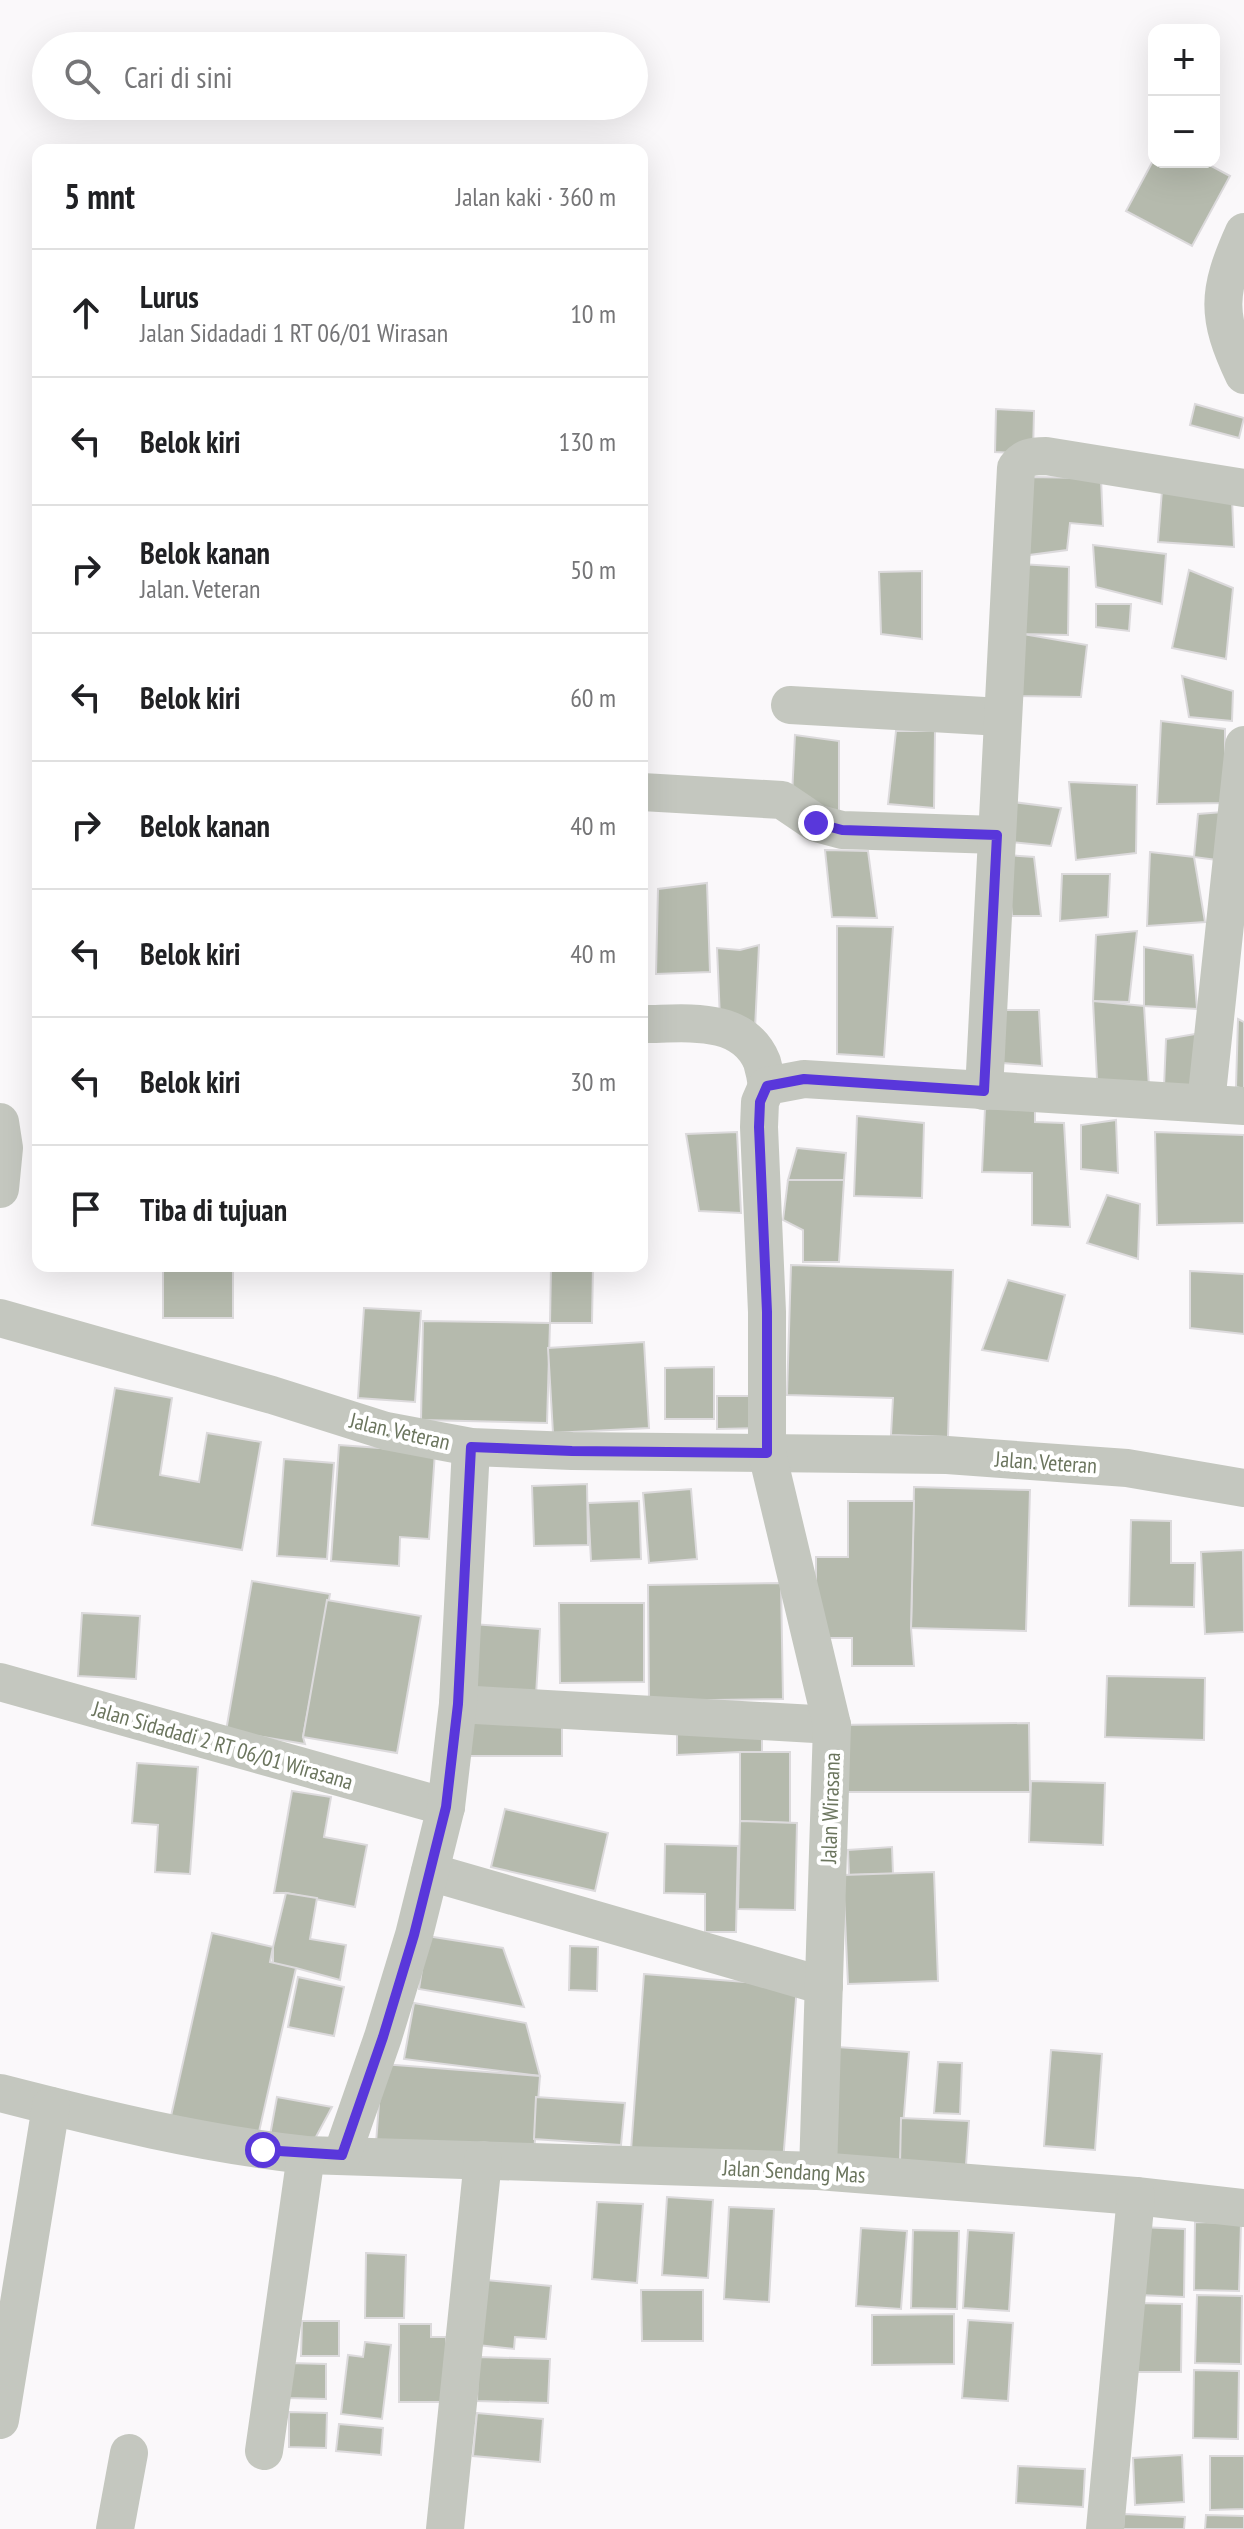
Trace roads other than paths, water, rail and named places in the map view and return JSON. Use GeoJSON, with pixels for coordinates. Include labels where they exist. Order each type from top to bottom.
{"type":"FeatureCollection","features":[{"type":"Feature","properties":{"kind":"street"},"geometry":{"type":"LineString","coordinates":[[1244,232],[1223,285],[1223,316],[1230,345],[1244,375]]}},
{"type":"Feature","properties":{"kind":"street"},"geometry":{"type":"LineString","coordinates":[[984,1091],[1013,479],[1016,468],[1021,461],[1032,456],[1046,456],[1244,488]]}},
{"type":"Feature","properties":{"kind":"street"},"geometry":{"type":"LineString","coordinates":[[790,705],[1002,717]]}},
{"type":"Feature","properties":{"kind":"street"},"geometry":{"type":"LineString","coordinates":[[1206,1103],[1244,745]]}},
{"type":"Feature","properties":{"kind":"street"},"geometry":{"type":"LineString","coordinates":[[648,792],[782,800],[816,823],[842,830],[997,835]]}},
{"type":"Feature","properties":{"kind":"street"},"geometry":{"type":"LineString","coordinates":[[648,1024],[705,1024],[726,1028],[748,1041],[761,1060],[767,1086],[804,1079],[1244,1106]]}},
{"type":"Feature","properties":{"kind":"street","name":"Jalan Wirasana"},"geometry":{"type":"LineString","coordinates":[[767,1086],[760,1102],[759,1127],[767,1312],[767,1453],[832,1725],[818,2171]]}},
{"type":"Feature","properties":{"kind":"street"},"geometry":{"type":"LineString","coordinates":[[0,1122],[4,1148],[0,1189]]}},
{"type":"Feature","properties":{"kind":"street","name":"Jalan. Veteran"},"geometry":{"type":"LineString","coordinates":[[0,1318],[272,1395],[386,1431],[471,1447],[978,1457],[1127,1468],[1244,1488]]}},
{"type":"Feature","properties":{"kind":"street"},"geometry":{"type":"LineString","coordinates":[[264,2451],[324,2155],[383,2037],[446,1807],[458,1704],[471,1447]]}},
{"type":"Feature","properties":{"kind":"street","name":"Jalan Sidadadi 2 RT 06/01 Wirasana"},"geometry":{"type":"LineString","coordinates":[[0,1682],[446,1807]]}},
{"type":"Feature","properties":{"kind":"street"},"geometry":{"type":"LineString","coordinates":[[458,1704],[832,1725]]}},
{"type":"Feature","properties":{"kind":"street"},"geometry":{"type":"LineString","coordinates":[[430,1872],[824,1986]]}},
{"type":"Feature","properties":{"kind":"street","name":"Jalan Sendang Mas"},"geometry":{"type":"LineString","coordinates":[[0,2093],[189,2137],[263,2150],[324,2155],[818,2171],[1136,2196],[1244,2208]]}},
{"type":"Feature","properties":{"kind":"street"},"geometry":{"type":"LineString","coordinates":[[0,2420],[51,2106]]}},
{"type":"Feature","properties":{"kind":"street"},"geometry":{"type":"LineString","coordinates":[[445,2529],[483,2160]]}},
{"type":"Feature","properties":{"kind":"street"},"geometry":{"type":"LineString","coordinates":[[1105,2529],[1136,2196]]}},
{"type":"Feature","properties":{"kind":"street"},"geometry":{"type":"LineString","coordinates":[[115,2529],[129,2453]]}}]}
